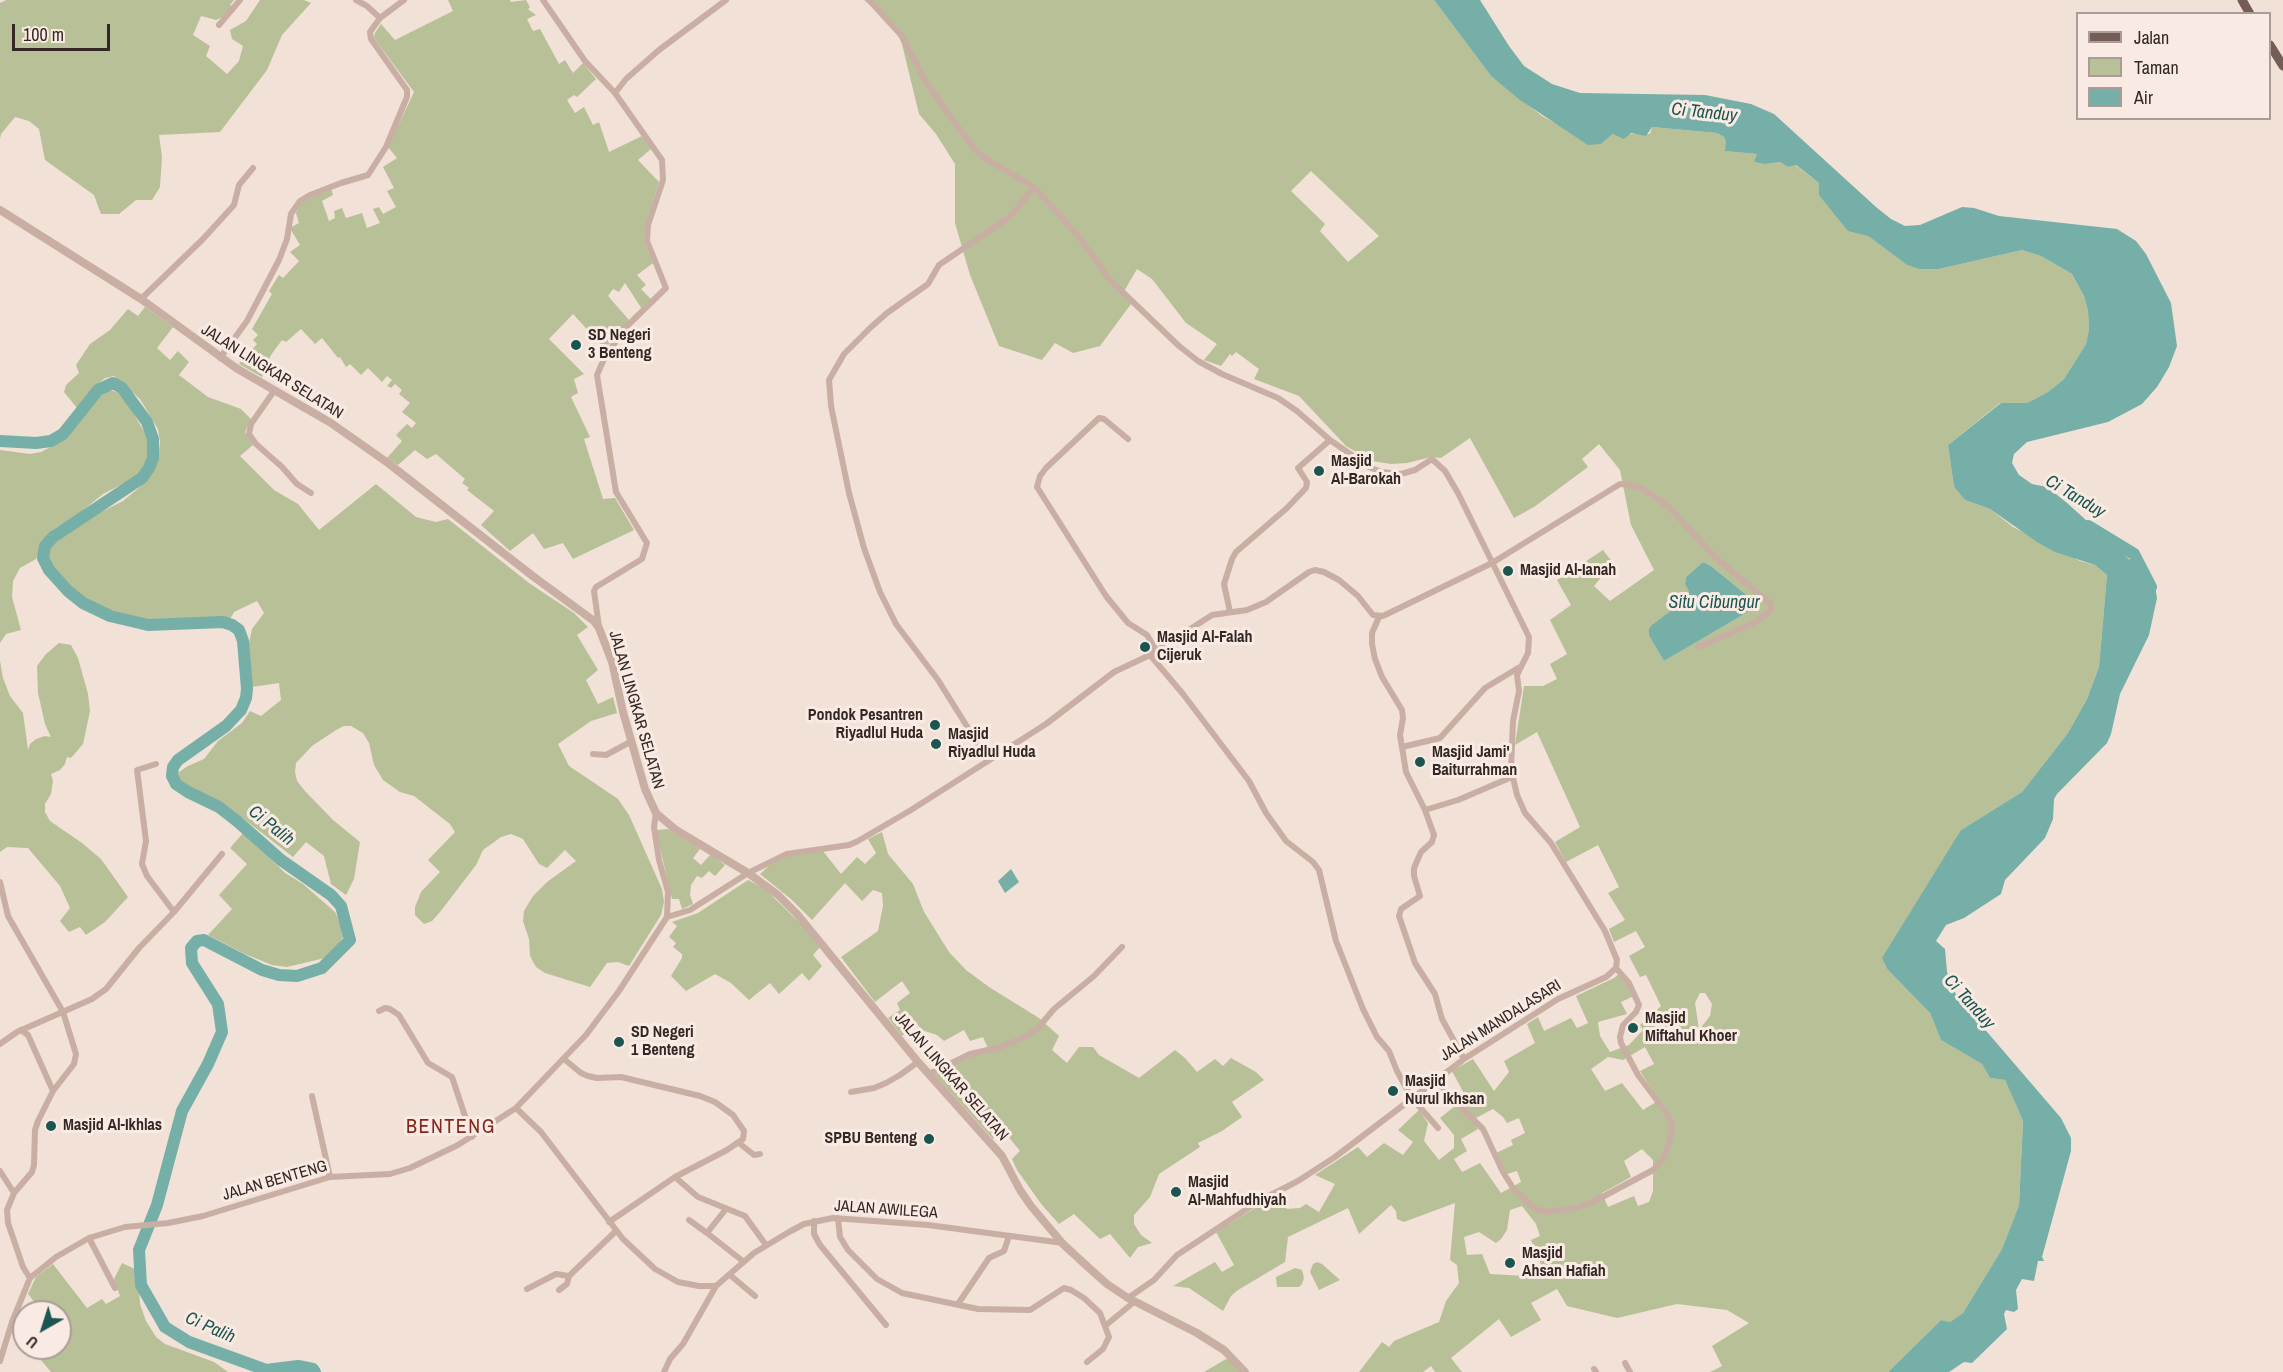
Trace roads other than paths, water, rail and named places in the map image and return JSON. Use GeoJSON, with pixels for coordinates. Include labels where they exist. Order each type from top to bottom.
{"type":"FeatureCollection","features":[{"type":"Feature","properties":{"kind":"main road"},"geometry":{"type":"LineString","coordinates":[[2271,47],[2283,66]]}},
{"type":"Feature","properties":{"kind":"street"},"geometry":{"type":"LineString","coordinates":[[219,25],[240,0]]}},
{"type":"Feature","properties":{"kind":"street"},"geometry":{"type":"LineString","coordinates":[[356,0],[380,18]]}},
{"type":"Feature","properties":{"kind":"street"},"geometry":{"type":"LineString","coordinates":[[220,358],[246,321],[279,260],[287,239],[290,217],[300,201],[330,187],[368,175],[386,147],[408,94],[405,86],[371,39],[371,28],[380,18],[405,0]]}},
{"type":"Feature","properties":{"kind":"street"},"geometry":{"type":"LineString","coordinates":[[543,0],[585,61],[615,93],[662,160],[663,180],[648,225],[647,241],[666,288],[624,329],[604,359],[597,375],[616,492],[647,543],[642,559],[596,587],[594,591],[599,628]]}},
{"type":"Feature","properties":{"kind":"street"},"geometry":{"type":"LineString","coordinates":[[615,93],[659,50],[726,0]]}},
{"type":"Feature","properties":{"kind":"street"},"geometry":{"type":"LineString","coordinates":[[869,0],[901,35],[927,84],[974,149],[991,162],[1034,187],[1080,238],[1109,279],[1179,346],[1198,361],[1222,374],[1278,398],[1297,411],[1330,440],[1358,460],[1381,472],[1401,474],[1415,470],[1430,459],[1436,461],[1454,486],[1528,637],[1528,653],[1518,668],[1516,681],[1519,691],[1513,727],[1512,777],[1525,813],[1551,843],[1605,931],[1617,960],[1616,968],[1629,983],[1639,1005],[1636,1012],[1623,1025],[1621,1043],[1638,1075],[1668,1115],[1672,1125],[1671,1135],[1664,1158],[1653,1170],[1593,1202],[1576,1208],[1546,1212],[1534,1209],[1518,1194],[1503,1172],[1483,1129],[1434,1081]]}},
{"type":"Feature","properties":{"kind":"street"},"geometry":{"type":"LineString","coordinates":[[141,299],[203,239],[234,205],[239,185],[253,168]]}},
{"type":"Feature","properties":{"kind":"street"},"geometry":{"type":"LineString","coordinates":[[988,760],[938,680],[896,624],[880,592],[864,548],[849,493],[831,406],[829,380],[844,354],[870,328],[928,284],[939,265],[1011,216],[1034,187]]}},
{"type":"Feature","properties":{"kind":"street","name":"JALAN LINGKAR SELATAN"},"geometry":{"type":"LineString","coordinates":[[0,210],[141,299],[220,358],[331,423],[388,463],[534,577],[584,612],[599,628],[612,662],[623,712],[647,798],[656,813],[676,830],[748,873],[778,896],[808,926],[918,1062],[1002,1156],[1020,1190],[1063,1244],[1107,1284],[1131,1300],[1203,1336],[1224,1350],[1245,1372]]}},
{"type":"Feature","properties":{"kind":"street"},"geometry":{"type":"LineString","coordinates":[[274,391],[251,424],[249,434],[256,444],[297,483],[311,493]]}},
{"type":"Feature","properties":{"kind":"street"},"geometry":{"type":"LineString","coordinates":[[1128,439],[1104,419],[1099,418],[1046,468],[1040,476],[1037,487],[1106,596],[1125,620],[1147,635],[1156,650]]}},
{"type":"Feature","properties":{"kind":"street"},"geometry":{"type":"LineString","coordinates":[[1230,612],[1224,584],[1236,552],[1287,508],[1306,488],[1307,482],[1298,468],[1330,440]]}},
{"type":"Feature","properties":{"kind":"street"},"geometry":{"type":"LineString","coordinates":[[656,813],[654,827],[659,860],[668,892],[667,917],[696,906],[748,873],[787,854],[849,845],[858,841],[1046,724],[1114,672],[1150,655],[1212,615],[1247,610],[1266,602],[1309,572],[1320,571],[1345,584],[1371,613],[1378,617],[1388,615],[1492,563],[1620,484],[1643,489],[1668,506],[1716,558],[1772,606],[1769,612],[1749,625],[1698,647]]}},
{"type":"Feature","properties":{"kind":"street"},"geometry":{"type":"LineString","coordinates":[[1378,617],[1372,633],[1372,644],[1382,676],[1402,710],[1400,735],[1408,779],[1425,810],[1434,839],[1421,852],[1414,868],[1420,896],[1401,909],[1399,916],[1415,963],[1435,994],[1442,1019],[1464,1059]]}},
{"type":"Feature","properties":{"kind":"street"},"geometry":{"type":"LineString","coordinates":[[1150,655],[1250,781],[1266,813],[1286,841],[1313,862],[1319,870],[1336,941],[1377,1037],[1389,1051],[1412,1097],[1438,1128]]}},
{"type":"Feature","properties":{"kind":"street"},"geometry":{"type":"LineString","coordinates":[[1402,747],[1440,738],[1485,688],[1518,668]]}},
{"type":"Feature","properties":{"kind":"street"},"geometry":{"type":"LineString","coordinates":[[593,754],[606,755],[632,741]]}},
{"type":"Feature","properties":{"kind":"street"},"geometry":{"type":"LineString","coordinates":[[156,764],[137,770],[146,841],[142,864],[147,876],[174,912]]}},
{"type":"Feature","properties":{"kind":"street"},"geometry":{"type":"LineString","coordinates":[[1425,810],[1512,777]]}},
{"type":"Feature","properties":{"kind":"street"},"geometry":{"type":"LineString","coordinates":[[0,1044],[21,1030],[92,999],[106,989],[222,854]]}},
{"type":"Feature","properties":{"kind":"street"},"geometry":{"type":"LineString","coordinates":[[0,882],[8,916],[63,1012],[76,1054],[74,1064],[53,1091],[35,1130],[32,1172],[3,1208],[23,1267],[30,1278]]}},
{"type":"Feature","properties":{"kind":"street","name":"JALAN BENTENG"},"geometry":{"type":"LineString","coordinates":[[0,1361],[15,1314],[30,1278],[56,1257],[89,1238],[139,1225],[168,1223],[221,1211],[330,1178],[390,1174],[410,1168],[472,1137],[516,1108],[564,1059],[604,1012],[667,917]]}},
{"type":"Feature","properties":{"kind":"street"},"geometry":{"type":"LineString","coordinates":[[929,1074],[970,1054],[1001,1047],[1027,1036],[1038,1028],[1054,1009],[1094,976],[1122,947]]}},
{"type":"Feature","properties":{"kind":"street","name":"JALAN MANDALASARI"},"geometry":{"type":"LineString","coordinates":[[1105,1326],[1116,1319],[1131,1300],[1177,1255],[1259,1200],[1298,1181],[1335,1157],[1464,1059],[1558,999],[1606,978],[1616,968]]}},
{"type":"Feature","properties":{"kind":"street"},"geometry":{"type":"LineString","coordinates":[[379,1011],[385,1008],[390,1009],[399,1015],[428,1063],[435,1069],[451,1075],[472,1137]]}},
{"type":"Feature","properties":{"kind":"street"},"geometry":{"type":"LineString","coordinates":[[21,1030],[28,1035],[53,1091]]}},
{"type":"Feature","properties":{"kind":"street"},"geometry":{"type":"LineString","coordinates":[[564,1059],[588,1076],[621,1077],[716,1102],[740,1123],[744,1131],[743,1139],[739,1143],[675,1177],[609,1222]]}},
{"type":"Feature","properties":{"kind":"street"},"geometry":{"type":"LineString","coordinates":[[851,1092],[874,1088],[886,1083],[918,1062]]}},
{"type":"Feature","properties":{"kind":"street"},"geometry":{"type":"LineString","coordinates":[[312,1096],[330,1178]]}},
{"type":"Feature","properties":{"kind":"street"},"geometry":{"type":"LineString","coordinates":[[516,1108],[541,1132],[616,1231],[639,1255],[665,1276],[678,1282],[716,1286],[664,1372]]}},
{"type":"Feature","properties":{"kind":"street"},"geometry":{"type":"LineString","coordinates":[[739,1143],[754,1155],[760,1154]]}},
{"type":"Feature","properties":{"kind":"street"},"geometry":{"type":"LineString","coordinates":[[0,1171],[14,1193]]}},
{"type":"Feature","properties":{"kind":"street"},"geometry":{"type":"LineString","coordinates":[[675,1177],[698,1197],[746,1216],[766,1245]]}},
{"type":"Feature","properties":{"kind":"street"},"geometry":{"type":"LineString","coordinates":[[707,1233],[726,1209]]}},
{"type":"Feature","properties":{"kind":"street"},"geometry":{"type":"LineString","coordinates":[[838,1218],[842,1243],[877,1279],[902,1293],[978,1309],[1030,1310],[1060,1290],[1068,1289],[1094,1306],[1100,1313],[1109,1337],[1103,1349],[1087,1362]]}},
{"type":"Feature","properties":{"kind":"street","name":"JALAN AWILEGA"},"geometry":{"type":"LineString","coordinates":[[716,1286],[766,1245],[804,1224],[838,1218],[939,1226],[1063,1244]]}},
{"type":"Feature","properties":{"kind":"street"},"geometry":{"type":"LineString","coordinates":[[689,1220],[744,1262]]}},
{"type":"Feature","properties":{"kind":"street"},"geometry":{"type":"LineString","coordinates":[[814,1221],[814,1234],[820,1245],[886,1325]]}},
{"type":"Feature","properties":{"kind":"street"},"geometry":{"type":"LineString","coordinates":[[559,1290],[567,1284],[569,1276],[616,1231]]}},
{"type":"Feature","properties":{"kind":"street"},"geometry":{"type":"LineString","coordinates":[[958,1304],[989,1258],[1004,1251],[1009,1236]]}},
{"type":"Feature","properties":{"kind":"street"},"geometry":{"type":"LineString","coordinates":[[89,1238],[115,1288]]}},
{"type":"Feature","properties":{"kind":"street"},"geometry":{"type":"LineString","coordinates":[[527,1289],[556,1274],[569,1276]]}},
{"type":"Feature","properties":{"kind":"street"},"geometry":{"type":"LineString","coordinates":[[730,1275],[755,1296]]}},
{"type":"Feature","properties":{"kind":"street"},"geometry":{"type":"LineString","coordinates":[[1625,1363],[1630,1372]]}},
{"type":"Feature","properties":{"kind":"water"},"geometry":{"type":"Polygon","coordinates":[[[1434,0],[1480,0],[1524,66],[1552,84],[1580,93],[1705,95],[1751,104],[1774,114],[1876,207],[1891,219],[1905,226],[1920,225],[1962,207],[1974,208],[1999,216],[2117,229],[2136,241],[2146,254],[2171,303],[2177,346],[2169,367],[2157,387],[2142,404],[2108,422],[2027,442],[2014,454],[2012,463],[2019,475],[2032,484],[2047,487],[2150,578],[2155,586],[2157,598],[2149,635],[2120,694],[2107,743],[2057,794],[2054,799],[2053,819],[2045,838],[2005,880],[2001,894],[1964,918],[1946,925],[1936,941],[1945,949],[1947,972],[1957,997],[2061,1118],[2071,1138],[2071,1151],[2042,1257],[2044,1261],[2038,1261],[2034,1281],[2022,1279],[2016,1290],[2018,1309],[2014,1312],[2006,1310],[2004,1314],[2007,1329],[1972,1363],[1964,1362],[1949,1372],[1888,1372],[1941,1320],[1950,1322],[1963,1313],[2002,1249],[2019,1205],[2023,1121],[2005,1080],[1990,1078],[1982,1064],[1941,1040],[1930,1013],[1888,970],[1882,958],[1961,830],[2022,792],[2068,733],[2087,699],[2099,667],[2107,575],[2095,565],[2055,552],[1990,509],[1965,500],[1954,487],[1948,445],[2001,403],[2027,403],[2048,392],[2064,379],[2086,344],[2089,329],[2084,296],[2072,274],[2041,256],[2022,250],[1939,269],[1920,269],[1907,265],[1868,236],[1848,231],[1819,195],[1819,183],[1796,165],[1788,167],[1780,162],[1765,164],[1754,162],[1757,154],[1725,151],[1724,137],[1717,133],[1652,127],[1646,136],[1631,133],[1624,139],[1613,134],[1601,144],[1588,145],[1520,100],[1491,76],[1434,0]]]}},
{"type":"Feature","properties":{"kind":"water","name":"Situ Cibungur"},"geometry":{"type":"Polygon","coordinates":[[[1703,562],[1754,601],[1753,609],[1664,661],[1649,635],[1649,629],[1688,598],[1686,577],[1703,562]]]}},
{"type":"Feature","properties":{"kind":"water"},"geometry":{"type":"Polygon","coordinates":[[[1011,869],[1019,882],[1005,893],[998,881],[1011,869]]]}},
{"type":"Feature","properties":{"kind":"waterway","name":"Ci Palih"},"geometry":{"type":"LineString","coordinates":[[0,441],[36,443],[51,441],[63,434],[98,390],[113,383],[122,388],[147,422],[153,439],[153,458],[142,478],[53,537],[45,546],[43,558],[49,570],[68,591],[83,603],[110,616],[148,625],[223,622],[239,630],[243,641],[247,689],[241,710],[226,726],[178,760],[173,767],[172,776],[176,784],[188,792],[219,807],[281,860],[331,895],[341,906],[350,940],[322,968],[297,976],[279,975],[262,970],[204,940],[197,941],[191,948],[192,963],[218,1004],[222,1032],[208,1064],[182,1111],[157,1205],[139,1250],[141,1285],[165,1327],[189,1342],[266,1370],[298,1366],[313,1369],[315,1372]]}},
{"type":"Feature","properties":{"kind":"waterway","name":"Ci Tanduy"},"geometry":{"type":"LineString","coordinates":[[2088,526],[2134,554],[2151,587]]}},
{"type":"Feature","properties":{"kind":"place","name":"SD Negeri 3 Benteng"},"geometry":{"type":"Point","coordinates":[576,345]}},
{"type":"Feature","properties":{"kind":"place","name":"Masjid Al-Barokah"},"geometry":{"type":"Point","coordinates":[1319,471]}},
{"type":"Feature","properties":{"kind":"place","name":"Masjid Al-Ianah"},"geometry":{"type":"Point","coordinates":[1508,571]}},
{"type":"Feature","properties":{"kind":"place","name":"Masjid Al-Falah Cijeruk"},"geometry":{"type":"Point","coordinates":[1145,647]}},
{"type":"Feature","properties":{"kind":"place","name":"Pondok Pesantren Riyadlul Huda"},"geometry":{"type":"Point","coordinates":[935,725]}},
{"type":"Feature","properties":{"kind":"place","name":"Masjid Riyadlul Huda"},"geometry":{"type":"Point","coordinates":[936,744]}},
{"type":"Feature","properties":{"kind":"place","name":"Masjid Jami' Baiturrahman"},"geometry":{"type":"Point","coordinates":[1420,762]}},
{"type":"Feature","properties":{"kind":"place","name":"Masjid Miftahul Khoer"},"geometry":{"type":"Point","coordinates":[1633,1028]}},
{"type":"Feature","properties":{"kind":"place","name":"SD Negeri 1 Benteng"},"geometry":{"type":"Point","coordinates":[619,1042]}},
{"type":"Feature","properties":{"kind":"place","name":"Masjid Nurul Ikhsan"},"geometry":{"type":"Point","coordinates":[1393,1091]}},
{"type":"Feature","properties":{"kind":"place","name":"Masjid Al-Ikhlas"},"geometry":{"type":"Point","coordinates":[51,1126]}},
{"type":"Feature","properties":{"kind":"place","name":"SPBU Benteng"},"geometry":{"type":"Point","coordinates":[929,1139]}},
{"type":"Feature","properties":{"kind":"place","name":"Masjid Al-Mahfudhiyah"},"geometry":{"type":"Point","coordinates":[1176,1192]}},
{"type":"Feature","properties":{"kind":"place","name":"Masjid Ahsan Hafiah"},"geometry":{"type":"Point","coordinates":[1510,1263]}},
{"type":"Feature","properties":{"kind":"district","name":"BENTENG"},"geometry":{"type":"Point","coordinates":[451,1128]}}]}
